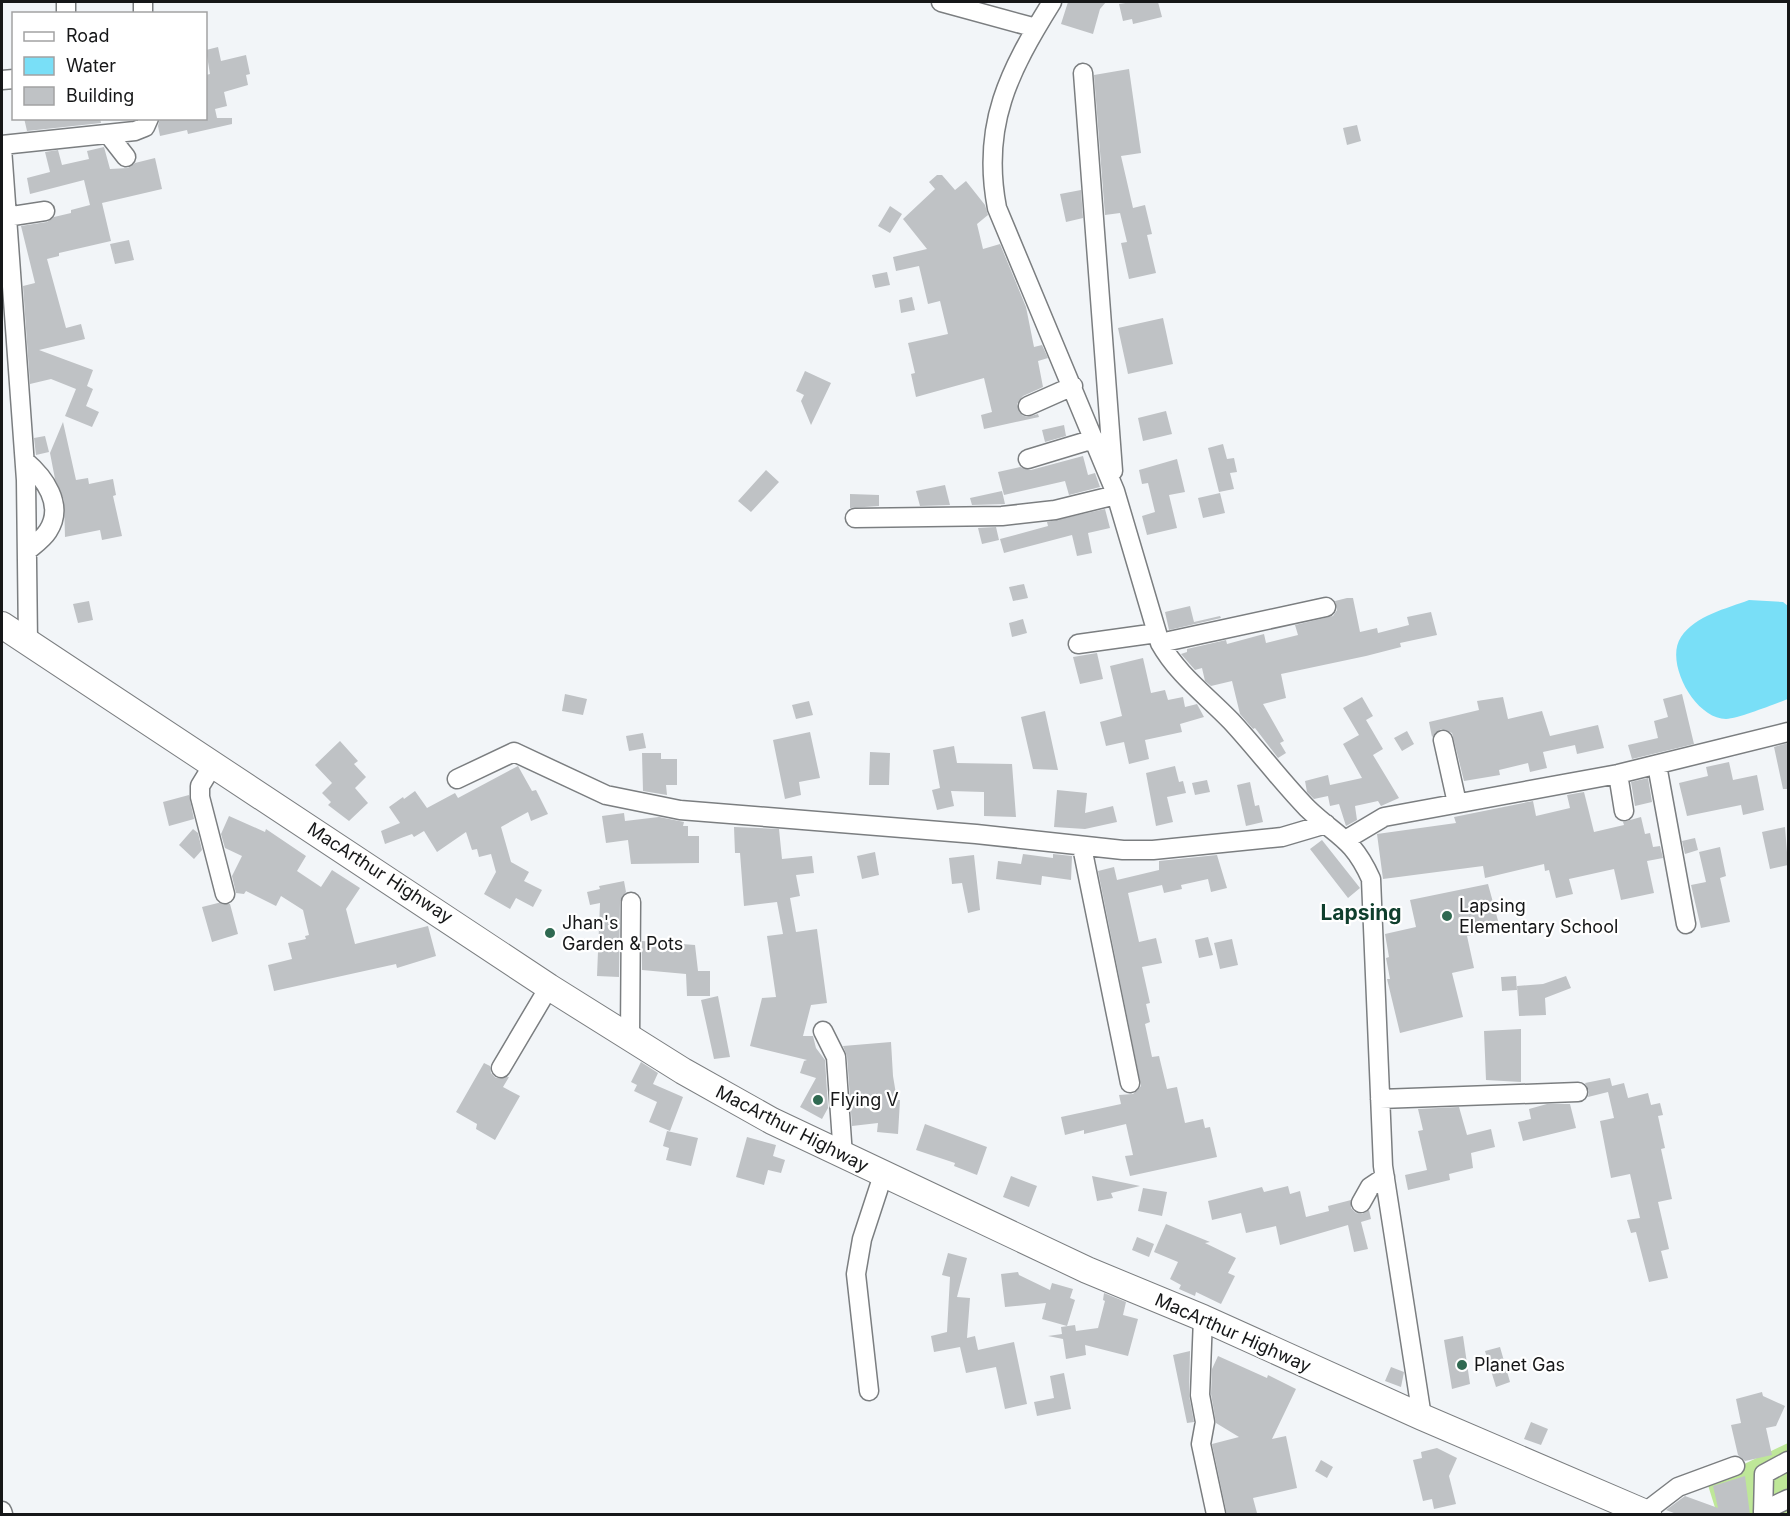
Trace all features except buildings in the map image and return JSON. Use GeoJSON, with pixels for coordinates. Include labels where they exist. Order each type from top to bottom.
{"type":"FeatureCollection","features":[{"type":"Feature","properties":{"kind":"highway","name":"MacArthur Highway"},"geometry":{"type":"LineString","coordinates":[[2,625],[549,987],[742,1104],[843,1156],[1087,1270],[1203,1318],[1422,1417],[1646,1514]]}},
{"type":"Feature","properties":{"kind":"street"},"geometry":{"type":"LineString","coordinates":[[941,2],[1036,28]]}},
{"type":"Feature","properties":{"kind":"street"},"geometry":{"type":"LineString","coordinates":[[1053,2],[1036,28],[1000,100],[994,129],[991,176],[998,208],[1115,493],[1159,638],[1169,659],[1192,685],[1230,720],[1297,797],[1326,824],[1347,839],[1361,857],[1371,879],[1385,1177],[1422,1417]]}},
{"type":"Feature","properties":{"kind":"street"},"geometry":{"type":"LineString","coordinates":[[1083,73],[1115,493]]}},
{"type":"Feature","properties":{"kind":"street"},"geometry":{"type":"LineString","coordinates":[[27,642],[25,460],[2,146],[135,131],[145,127],[148,120]]}},
{"type":"Feature","properties":{"kind":"street"},"geometry":{"type":"LineString","coordinates":[[108,134],[126,157]]}},
{"type":"Feature","properties":{"kind":"street"},"geometry":{"type":"LineString","coordinates":[[6,217],[45,211]]}},
{"type":"Feature","properties":{"kind":"street"},"geometry":{"type":"LineString","coordinates":[[1028,406],[1072,386]]}},
{"type":"Feature","properties":{"kind":"street"},"geometry":{"type":"LineString","coordinates":[[1028,459],[1094,439]]}},
{"type":"Feature","properties":{"kind":"street"},"geometry":{"type":"LineString","coordinates":[[25,460],[45,480],[54,512],[46,534],[27,551]]}},
{"type":"Feature","properties":{"kind":"street"},"geometry":{"type":"LineString","coordinates":[[855,518],[1002,516],[1055,510],[1115,493]]}},
{"type":"Feature","properties":{"kind":"street"},"geometry":{"type":"LineString","coordinates":[[1078,644],[1159,638],[1326,607]]}},
{"type":"Feature","properties":{"kind":"street"},"geometry":{"type":"LineString","coordinates":[[1347,839],[1384,817],[1618,774],[1788,732]]}},
{"type":"Feature","properties":{"kind":"street"},"geometry":{"type":"LineString","coordinates":[[1443,740],[1457,803]]}},
{"type":"Feature","properties":{"kind":"street"},"geometry":{"type":"LineString","coordinates":[[457,779],[514,752],[606,795],[641,804],[680,810],[976,834],[1082,847],[1153,850],[1282,837],[1326,824]]}},
{"type":"Feature","properties":{"kind":"street"},"geometry":{"type":"LineString","coordinates":[[214,764],[200,786],[200,797],[225,894]]}},
{"type":"Feature","properties":{"kind":"street"},"geometry":{"type":"LineString","coordinates":[[1657,765],[1686,924]]}},
{"type":"Feature","properties":{"kind":"street"},"geometry":{"type":"LineString","coordinates":[[1618,774],[1624,811]]}},
{"type":"Feature","properties":{"kind":"street"},"geometry":{"type":"LineString","coordinates":[[1082,847],[1130,1083]]}},
{"type":"Feature","properties":{"kind":"street"},"geometry":{"type":"LineString","coordinates":[[630,1038],[631,902]]}},
{"type":"Feature","properties":{"kind":"street"},"geometry":{"type":"LineString","coordinates":[[501,1068],[549,987]]}},
{"type":"Feature","properties":{"kind":"street"},"geometry":{"type":"LineString","coordinates":[[823,1031],[836,1057],[843,1156]]}},
{"type":"Feature","properties":{"kind":"street"},"geometry":{"type":"LineString","coordinates":[[1380,1099],[1578,1092]]}},
{"type":"Feature","properties":{"kind":"street"},"geometry":{"type":"LineString","coordinates":[[869,1391],[856,1274],[862,1239],[883,1175]]}},
{"type":"Feature","properties":{"kind":"street"},"geometry":{"type":"LineString","coordinates":[[1361,1203],[1370,1187],[1385,1177]]}},
{"type":"Feature","properties":{"kind":"street"},"geometry":{"type":"LineString","coordinates":[[1203,1318],[1200,1395],[1205,1422],[1201,1444],[1216,1515]]}},
{"type":"Feature","properties":{"kind":"street"},"geometry":{"type":"LineString","coordinates":[[1788,1461],[1764,1474],[1763,1513],[1788,1499]]}},
{"type":"Feature","properties":{"kind":"street"},"geometry":{"type":"LineString","coordinates":[[1646,1514],[1678,1487],[1735,1466]]}},
{"type":"Feature","properties":{"kind":"green space"},"geometry":{"type":"Polygon","coordinates":[[[1788,1443],[1788,1514],[1717,1514],[1707,1482],[1788,1443]]]}},
{"type":"Feature","properties":{"kind":"water"},"geometry":{"type":"Polygon","coordinates":[[[1749,600],[1783,602],[1788,606],[1788,699],[1732,718],[1714,717],[1694,700],[1686,687],[1676,660],[1677,648],[1681,637],[1695,623],[1749,600]]]}},
{"type":"Feature","properties":{"kind":"place","name":"Lapsing Elementary School"},"geometry":{"type":"Point","coordinates":[1447,916]}},
{"type":"Feature","properties":{"kind":"place","name":"Jhan's Garden & Pots"},"geometry":{"type":"Point","coordinates":[550,933]}},
{"type":"Feature","properties":{"kind":"place","name":"Flying V"},"geometry":{"type":"Point","coordinates":[818,1100]}},
{"type":"Feature","properties":{"kind":"place","name":"Planet Gas"},"geometry":{"type":"Point","coordinates":[1462,1365]}},
{"type":"Feature","properties":{"kind":"district","name":"Lapsing"},"geometry":{"type":"Point","coordinates":[1361,913]}}]}
